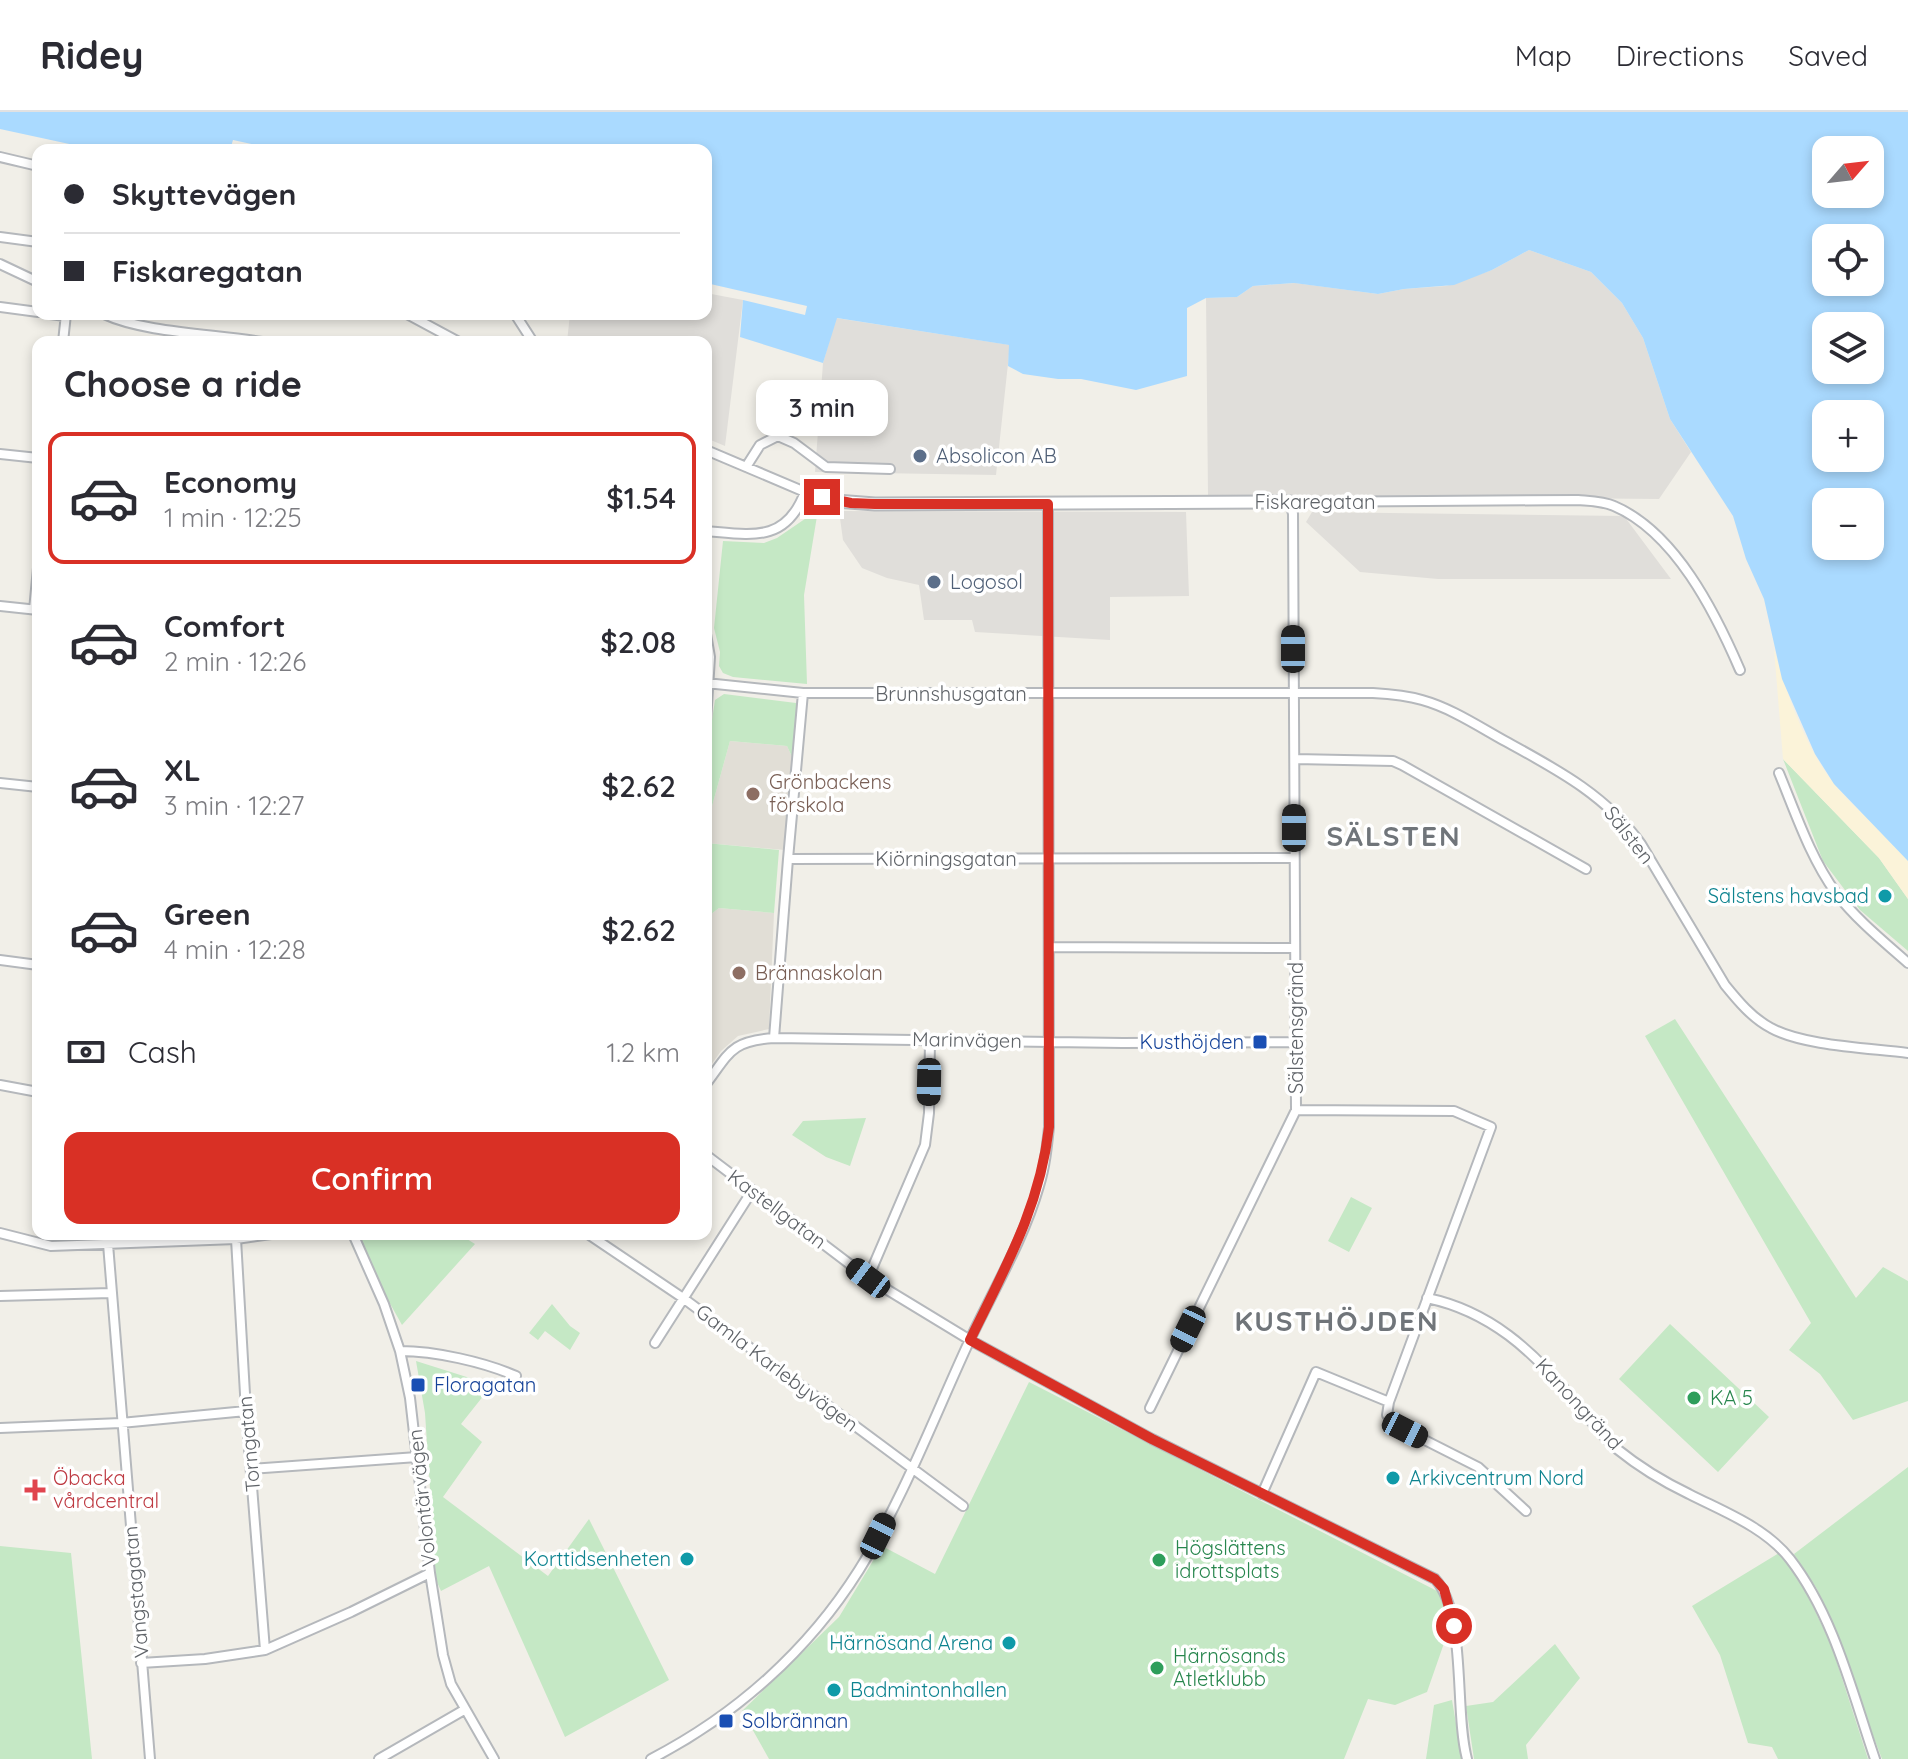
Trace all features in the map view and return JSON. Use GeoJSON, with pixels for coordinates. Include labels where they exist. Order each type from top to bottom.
{"type":"FeatureCollection","features":[{"type":"Feature","properties":{"kind":"street"},"geometry":{"type":"LineString","coordinates":[[0,157],[32,165]]}},
{"type":"Feature","properties":{"kind":"street"},"geometry":{"type":"LineString","coordinates":[[0,237],[32,241]]}},
{"type":"Feature","properties":{"kind":"street"},"geometry":{"type":"LineString","coordinates":[[0,264],[32,279]]}},
{"type":"Feature","properties":{"kind":"street"},"geometry":{"type":"LineString","coordinates":[[0,307],[32,311]]}},
{"type":"Feature","properties":{"kind":"street"},"geometry":{"type":"LineString","coordinates":[[115,320],[212,336]]}},
{"type":"Feature","properties":{"kind":"street"},"geometry":{"type":"LineString","coordinates":[[418,320],[448,336]]}},
{"type":"Feature","properties":{"kind":"street"},"geometry":{"type":"LineString","coordinates":[[746,467],[760,445],[778,436],[794,443],[826,467],[890,469]]}},
{"type":"Feature","properties":{"kind":"street"},"geometry":{"type":"LineString","coordinates":[[712,453],[805,492],[799,509],[785,524],[768,533],[751,535],[712,532]]}},
{"type":"Feature","properties":{"kind":"street"},"geometry":{"type":"LineString","coordinates":[[0,454],[32,457]]}},
{"type":"Feature","properties":{"kind":"street","name":"Fiskaregatan"},"geometry":{"type":"LineString","coordinates":[[805,492],[851,503],[1578,500],[1610,504],[1640,521],[1675,557],[1721,627],[1740,670]]}},
{"type":"Feature","properties":{"kind":"street","name":"Sälstensgränd"},"geometry":{"type":"LineString","coordinates":[[1150,1408],[1296,1110],[1293,514],[1290,502]]}},
{"type":"Feature","properties":{"kind":"street"},"geometry":{"type":"LineString","coordinates":[[651,1759],[732,1709],[781,1667],[806,1640],[859,1570],[911,1468],[1039,1187],[1049,1127],[1048,504]]}},
{"type":"Feature","properties":{"kind":"street"},"geometry":{"type":"LineString","coordinates":[[0,606],[32,610]]}},
{"type":"Feature","properties":{"kind":"street","name":"Brunnshusgatan"},"geometry":{"type":"LineString","coordinates":[[712,684],[803,693],[1293,694]]}},
{"type":"Feature","properties":{"kind":"street"},"geometry":{"type":"LineString","coordinates":[[774,1038],[803,693]]}},
{"type":"Feature","properties":{"kind":"street","name":"Sälsten"},"geometry":{"type":"LineString","coordinates":[[1293,694],[1373,693],[1402,695],[1424,701],[1467,719],[1562,773],[1598,796],[1627,825],[1725,985],[1753,1015],[1772,1029],[1797,1037],[1908,1053]]}},
{"type":"Feature","properties":{"kind":"street"},"geometry":{"type":"LineString","coordinates":[[1295,759],[1393,761],[1586,869]]}},
{"type":"Feature","properties":{"kind":"street"},"geometry":{"type":"LineString","coordinates":[[1779,773],[1817,863],[1827,879],[1848,908],[1908,963]]}},
{"type":"Feature","properties":{"kind":"street"},"geometry":{"type":"LineString","coordinates":[[0,783],[32,786]]}},
{"type":"Feature","properties":{"kind":"street","name":"Kiörningsgatan"},"geometry":{"type":"LineString","coordinates":[[789,859],[1293,858]]}},
{"type":"Feature","properties":{"kind":"street"},"geometry":{"type":"LineString","coordinates":[[1050,947],[1295,948]]}},
{"type":"Feature","properties":{"kind":"street"},"geometry":{"type":"LineString","coordinates":[[0,960],[32,964]]}},
{"type":"Feature","properties":{"kind":"street","name":"Marinvägen"},"geometry":{"type":"LineString","coordinates":[[712,1077],[737,1046],[752,1040],[774,1038],[1295,1042]]}},
{"type":"Feature","properties":{"kind":"street"},"geometry":{"type":"LineString","coordinates":[[868,1278],[925,1145],[929,1113],[930,1039]]}},
{"type":"Feature","properties":{"kind":"street"},"geometry":{"type":"LineString","coordinates":[[0,1085],[32,1091]]}},
{"type":"Feature","properties":{"kind":"street"},"geometry":{"type":"LineString","coordinates":[[1296,1110],[1454,1111],[1491,1127],[1389,1402],[1387,1415],[1395,1425],[1478,1467],[1526,1511]]}},
{"type":"Feature","properties":{"kind":"street","name":"Kastellgatan"},"geometry":{"type":"LineString","coordinates":[[712,1160],[868,1278],[970,1340],[1115,1419],[1435,1579],[1449,1600],[1454,1626],[1467,1759]]}},
{"type":"Feature","properties":{"kind":"street"},"geometry":{"type":"LineString","coordinates":[[655,1343],[752,1191]]}},
{"type":"Feature","properties":{"kind":"street"},"geometry":{"type":"LineString","coordinates":[[0,1233],[51,1246],[210,1240]]}},
{"type":"Feature","properties":{"kind":"street","name":"Vangstagatan"},"geometry":{"type":"LineString","coordinates":[[109,1240],[150,1759]]}},
{"type":"Feature","properties":{"kind":"street","name":"Torngatan"},"geometry":{"type":"LineString","coordinates":[[236,1240],[265,1650]]}},
{"type":"Feature","properties":{"kind":"street","name":"Volontärvägen"},"geometry":{"type":"LineString","coordinates":[[356,1240],[384,1304],[400,1351],[410,1398],[430,1573],[443,1655],[451,1684],[494,1759]]}},
{"type":"Feature","properties":{"kind":"street","name":"Gamla Karlebyvägen"},"geometry":{"type":"LineString","coordinates":[[597,1240],[683,1298],[963,1506]]}},
{"type":"Feature","properties":{"kind":"street"},"geometry":{"type":"LineString","coordinates":[[0,1296],[111,1293]]}},
{"type":"Feature","properties":{"kind":"street","name":"Kanongränd"},"geometry":{"type":"LineString","coordinates":[[1427,1298],[1464,1309],[1517,1339],[1616,1448],[1663,1480],[1772,1540],[1793,1563],[1824,1618],[1875,1759]]}},
{"type":"Feature","properties":{"kind":"street"},"geometry":{"type":"LineString","coordinates":[[400,1351],[419,1351],[503,1370],[516,1376]]}},
{"type":"Feature","properties":{"kind":"street"},"geometry":{"type":"LineString","coordinates":[[1262,1494],[1316,1372],[1389,1402]]}},
{"type":"Feature","properties":{"kind":"street"},"geometry":{"type":"LineString","coordinates":[[0,1428],[121,1423],[246,1411]]}},
{"type":"Feature","properties":{"kind":"street"},"geometry":{"type":"LineString","coordinates":[[251,1469],[417,1457]]}},
{"type":"Feature","properties":{"kind":"street"},"geometry":{"type":"LineString","coordinates":[[141,1663],[205,1659],[265,1650],[430,1573]]}},
{"type":"Feature","properties":{"kind":"street"},"geometry":{"type":"LineString","coordinates":[[379,1759],[464,1710]]}},
{"type":"Feature","properties":{"kind":"shaded area"},"geometry":{"type":"Polygon","coordinates":[[[1529,250],[1591,272],[1622,303],[1643,338],[1670,419],[1691,452],[1659,499],[1208,495],[1206,298],[1237,297],[1253,286],[1295,283],[1378,294],[1446,286],[1492,270],[1529,250]]]}},
{"type":"Feature","properties":{"kind":"shaded area"},"geometry":{"type":"Polygon","coordinates":[[[712,294],[743,300],[725,446],[712,441],[712,336],[568,336],[569,320],[712,320],[712,294]]]}},
{"type":"Feature","properties":{"kind":"shaded area"},"geometry":{"type":"Polygon","coordinates":[[[836,318],[1010,345],[996,475],[815,472],[823,363],[836,318]]]}},
{"type":"Feature","properties":{"kind":"shaded area"},"geometry":{"type":"Polygon","coordinates":[[[839,511],[1186,512],[1189,596],[1110,597],[1110,640],[975,632],[972,620],[924,620],[919,585],[887,578],[862,568],[843,540],[839,511]]]}},
{"type":"Feature","properties":{"kind":"shaded area"},"geometry":{"type":"Polygon","coordinates":[[[1312,512],[1624,516],[1671,579],[1438,579],[1360,572],[1306,522],[1312,512]]]}},
{"type":"Feature","properties":{"kind":"shaded area","name":"Grönbackens förskola"},"geometry":{"type":"Polygon","coordinates":[[[730,741],[787,746],[793,759],[785,850],[712,844],[712,806],[730,741]]]}},
{"type":"Feature","properties":{"kind":"shaded area","name":"Brännaskolan"},"geometry":{"type":"Polygon","coordinates":[[[719,908],[774,913],[769,1029],[738,1036],[712,1064],[712,913],[719,908]]]}},
{"type":"Feature","properties":{"kind":"green space"},"geometry":{"type":"Polygon","coordinates":[[[818,510],[804,595],[807,684],[733,677],[723,673],[719,666],[720,652],[714,628],[723,541],[764,543],[777,538],[818,510]]]}},
{"type":"Feature","properties":{"kind":"green space"},"geometry":{"type":"Polygon","coordinates":[[[724,694],[796,703],[799,707],[793,759],[787,746],[730,741],[712,806],[712,720],[715,700],[724,694]]]}},
{"type":"Feature","properties":{"kind":"green space"},"geometry":{"type":"Polygon","coordinates":[[[1783,759],[1879,858],[1908,899],[1908,951],[1860,910],[1823,861],[1783,759]]]}},
{"type":"Feature","properties":{"kind":"green space"},"geometry":{"type":"Polygon","coordinates":[[[712,844],[779,850],[774,913],[719,908],[712,913],[712,844]]]}},
{"type":"Feature","properties":{"kind":"green space"},"geometry":{"type":"Polygon","coordinates":[[[1675,1019],[1856,1298],[1883,1267],[1908,1281],[1908,1401],[1853,1420],[1820,1374],[1789,1350],[1811,1323],[1645,1036],[1675,1019]]]}},
{"type":"Feature","properties":{"kind":"green space"},"geometry":{"type":"Polygon","coordinates":[[[866,1118],[850,1166],[826,1157],[792,1135],[803,1121],[866,1118]]]}},
{"type":"Feature","properties":{"kind":"green space"},"geometry":{"type":"Polygon","coordinates":[[[1351,1197],[1372,1208],[1349,1252],[1328,1241],[1351,1197]]]}},
{"type":"Feature","properties":{"kind":"green space"},"geometry":{"type":"Polygon","coordinates":[[[361,1240],[469,1240],[475,1244],[402,1325],[374,1275],[361,1240]]]}},
{"type":"Feature","properties":{"kind":"green space"},"geometry":{"type":"Polygon","coordinates":[[[552,1304],[580,1333],[570,1350],[545,1331],[538,1340],[529,1333],[552,1304]]]}},
{"type":"Feature","properties":{"kind":"green space","name":"KA 5"},"geometry":{"type":"Polygon","coordinates":[[[1670,1324],[1769,1417],[1718,1472],[1619,1379],[1670,1324]]]}},
{"type":"Feature","properties":{"kind":"green space"},"geometry":{"type":"Polygon","coordinates":[[[416,1361],[492,1385],[461,1424],[482,1442],[443,1497],[548,1576],[589,1519],[669,1680],[565,1737],[489,1566],[441,1591],[436,1580],[425,1413],[416,1361]]]}},
{"type":"Feature","properties":{"kind":"green space","name":"Högslättens idrottsplats"},"geometry":{"type":"Polygon","coordinates":[[[1029,1382],[1439,1592],[1450,1626],[1427,1692],[1395,1705],[1368,1699],[1344,1759],[769,1759],[742,1711],[839,1617],[882,1546],[935,1574],[1029,1382]]]}},
{"type":"Feature","properties":{"kind":"green space"},"geometry":{"type":"Polygon","coordinates":[[[1908,1467],[1908,1759],[1882,1759],[1817,1589],[1794,1554],[1908,1467]]]}},
{"type":"Feature","properties":{"kind":"green space"},"geometry":{"type":"Polygon","coordinates":[[[0,1546],[71,1553],[92,1759],[0,1759],[0,1546]]]}},
{"type":"Feature","properties":{"kind":"green space"},"geometry":{"type":"Polygon","coordinates":[[[1779,1553],[1802,1584],[1831,1644],[1868,1759],[1778,1759],[1772,1747],[1748,1743],[1720,1655],[1692,1606],[1779,1553]]]}},
{"type":"Feature","properties":{"kind":"green space"},"geometry":{"type":"Polygon","coordinates":[[[1555,1644],[1580,1678],[1526,1745],[1528,1759],[1474,1759],[1466,1706],[1493,1702],[1555,1644]]]}},
{"type":"Feature","properties":{"kind":"green space"},"geometry":{"type":"Polygon","coordinates":[[[1452,1700],[1462,1759],[1426,1759],[1434,1705],[1452,1700]]]}},
{"type":"Feature","properties":{"kind":"sand"},"geometry":{"type":"Polygon","coordinates":[[[1774,649],[1798,720],[1825,771],[1908,861],[1908,899],[1879,858],[1783,759],[1774,649]]]}},
{"type":"Feature","properties":{"kind":"water"},"geometry":{"type":"Polygon","coordinates":[[[0,112],[1908,112],[1908,861],[1834,784],[1815,754],[1782,679],[1764,599],[1746,559],[1733,516],[1670,419],[1643,338],[1622,303],[1591,272],[1529,250],[1492,270],[1454,285],[1378,294],[1294,283],[1253,286],[1237,297],[1206,298],[1187,308],[1187,376],[1136,390],[1081,379],[1023,374],[1008,366],[1009,345],[837,318],[823,363],[740,337],[743,300],[805,315],[807,306],[712,284],[712,144],[252,144],[233,140],[232,144],[69,144],[0,129],[0,112]]]}},
{"type":"Feature","properties":{"kind":"place","name":"Absolicon AB"},"geometry":{"type":"Point","coordinates":[920,456]}},
{"type":"Feature","properties":{"kind":"place","name":"Logosol"},"geometry":{"type":"Point","coordinates":[934,582]}},
{"type":"Feature","properties":{"kind":"place","name":"Grönbackens förskola"},"geometry":{"type":"Point","coordinates":[753,794]}},
{"type":"Feature","properties":{"kind":"place","name":"Sälstens havsbad"},"geometry":{"type":"Point","coordinates":[1885,896]}},
{"type":"Feature","properties":{"kind":"place","name":"Brännaskolan"},"geometry":{"type":"Point","coordinates":[739,973]}},
{"type":"Feature","properties":{"kind":"place","name":"Kusthöjden"},"geometry":{"type":"Point","coordinates":[1260,1042]}},
{"type":"Feature","properties":{"kind":"place","name":"Floragatan"},"geometry":{"type":"Point","coordinates":[418,1385]}},
{"type":"Feature","properties":{"kind":"place","name":"KA 5"},"geometry":{"type":"Point","coordinates":[1694,1398]}},
{"type":"Feature","properties":{"kind":"place","name":"Arkivcentrum Nord"},"geometry":{"type":"Point","coordinates":[1393,1478]}},
{"type":"Feature","properties":{"kind":"place","name":"Öbacka vårdcentral"},"geometry":{"type":"Point","coordinates":[35,1490]}},
{"type":"Feature","properties":{"kind":"place","name":"Korttidsenheten"},"geometry":{"type":"Point","coordinates":[687,1559]}},
{"type":"Feature","properties":{"kind":"place","name":"Högslättens idrottsplats"},"geometry":{"type":"Point","coordinates":[1159,1560]}},
{"type":"Feature","properties":{"kind":"place","name":"Härnösand Arena"},"geometry":{"type":"Point","coordinates":[1009,1643]}},
{"type":"Feature","properties":{"kind":"place","name":"Härnösands Atletklubb"},"geometry":{"type":"Point","coordinates":[1157,1668]}},
{"type":"Feature","properties":{"kind":"place","name":"Badmintonhallen"},"geometry":{"type":"Point","coordinates":[834,1690]}},
{"type":"Feature","properties":{"kind":"place","name":"Solbrännan"},"geometry":{"type":"Point","coordinates":[726,1721]}},
{"type":"Feature","properties":{"kind":"district","name":"SÄLSTEN"},"geometry":{"type":"Point","coordinates":[1394,836]}},
{"type":"Feature","properties":{"kind":"district","name":"KUSTHÖJDEN"},"geometry":{"type":"Point","coordinates":[1337,1321]}},
{"type":"Feature","properties":{"kind":"route"},"geometry":{"type":"LineString","coordinates":[[822,497],[875,504],[1048,504],[1049,1127],[1045,1160],[1031,1209],[970,1340],[1152,1439],[1435,1579],[1449,1600],[1454,1626]]}}]}
